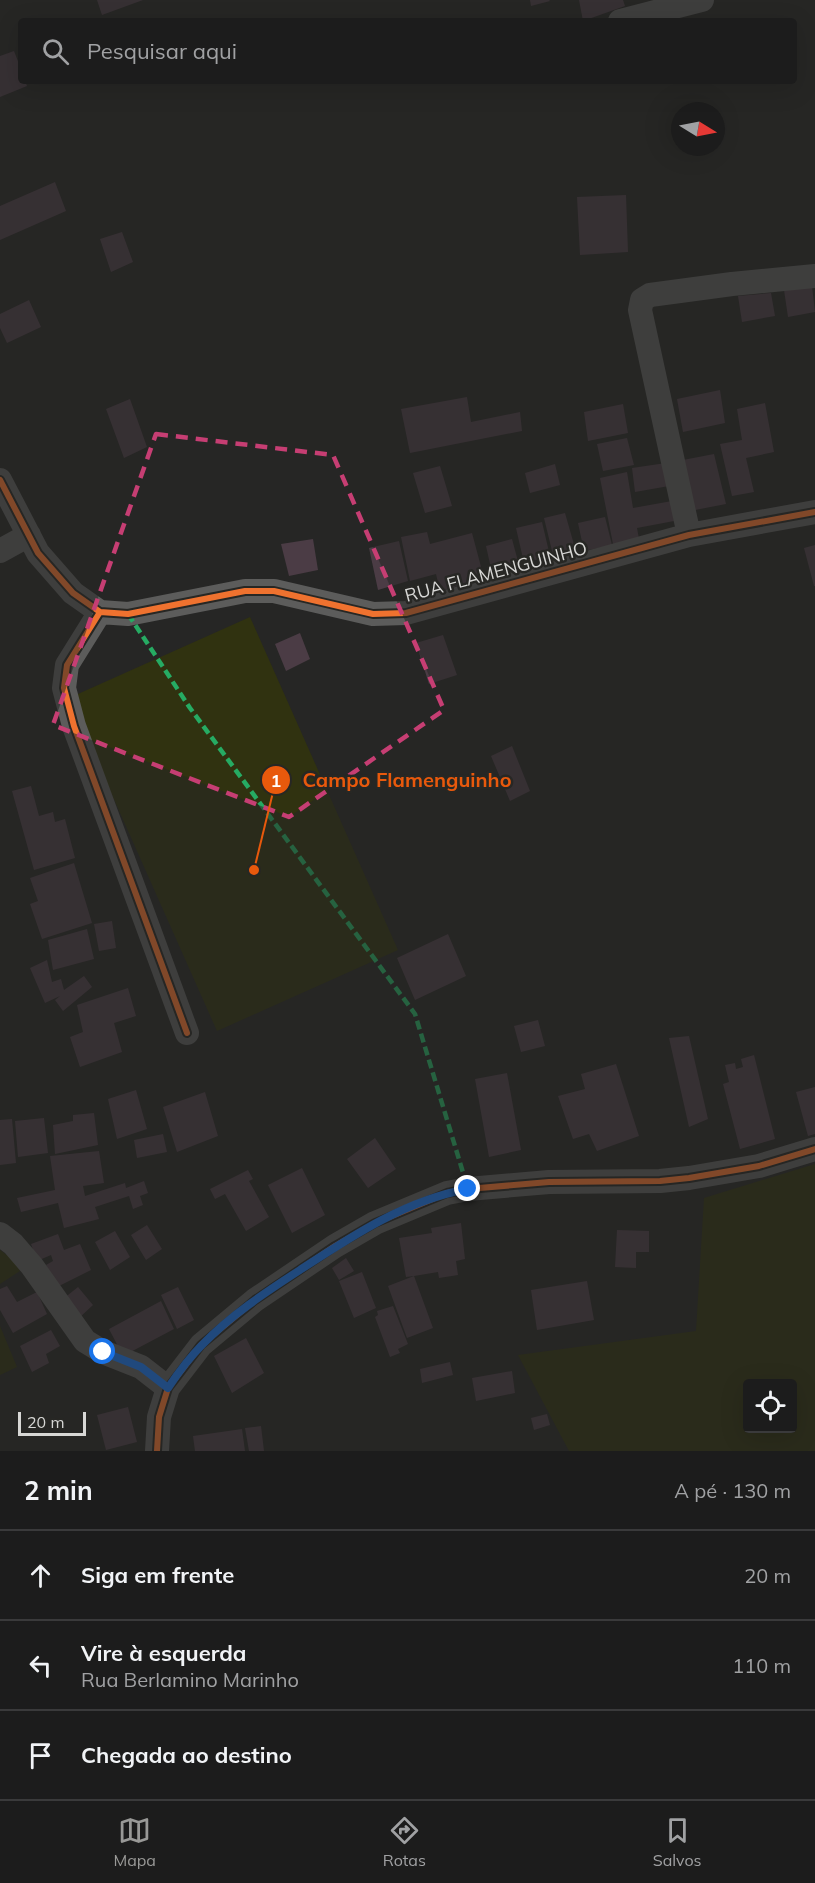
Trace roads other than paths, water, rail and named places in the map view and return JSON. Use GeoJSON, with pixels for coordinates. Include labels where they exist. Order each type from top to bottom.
{"type":"FeatureCollection","features":[{"type":"Feature","properties":{"kind":"street"},"geometry":{"type":"LineString","coordinates":[[632,18],[702,0]]}},
{"type":"Feature","properties":{"kind":"street"},"geometry":{"type":"LineString","coordinates":[[690,535],[640,310],[642,300],[650,295],[815,276]]}},
{"type":"Feature","properties":{"kind":"street"},"geometry":{"type":"LineString","coordinates":[[0,480],[38,553],[73,593],[100,612],[67,665],[64,688],[74,726],[187,1033]]}},
{"type":"Feature","properties":{"kind":"street","name":"RUA FLAMENGUINHO"},"geometry":{"type":"LineString","coordinates":[[100,612],[128,614],[245,591],[274,591],[373,614],[406,613],[690,535],[815,512]]}},
{"type":"Feature","properties":{"kind":"street"},"geometry":{"type":"LineString","coordinates":[[0,551],[29,535]]}},
{"type":"Feature","properties":{"kind":"street"},"geometry":{"type":"LineString","coordinates":[[157,1451],[159,1417],[168,1388],[201,1345],[255,1300],[375,1223],[447,1193],[494,1186],[549,1182],[638,1182],[689,1178],[759,1166],[815,1149]]}},
{"type":"Feature","properties":{"kind":"street"},"geometry":{"type":"LineString","coordinates":[[0,1234],[14,1244],[32,1266],[85,1341],[103,1352],[141,1367],[168,1388]]}},
{"type":"Feature","properties":{"kind":"place","name":"Campo Flamenguinho"},"geometry":{"type":"Point","coordinates":[254,870]}}]}
